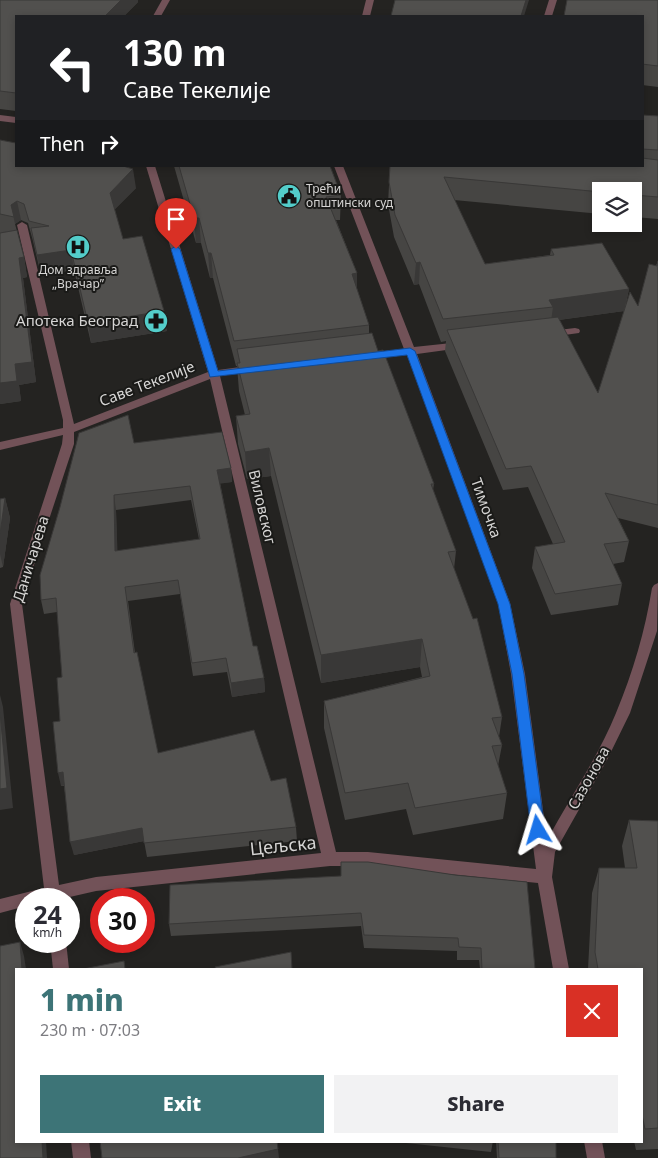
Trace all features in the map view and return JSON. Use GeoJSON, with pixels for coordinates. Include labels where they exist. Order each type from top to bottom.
{"type":"FeatureCollection","features":[{"type":"Feature","properties":{"kind":"street"},"geometry":{"type":"LineString","coordinates":[[157,15],[166,0]]}},
{"type":"Feature","properties":{"kind":"street"},"geometry":{"type":"LineString","coordinates":[[366,15],[370,0]]}},
{"type":"Feature","properties":{"kind":"street"},"geometry":{"type":"LineString","coordinates":[[548,15],[553,0]]}},
{"type":"Feature","properties":{"kind":"street"},"geometry":{"type":"LineString","coordinates":[[0,118],[15,120]]}},
{"type":"Feature","properties":{"kind":"street","name":"Виловског"},"geometry":{"type":"LineString","coordinates":[[150,167],[214,374],[330,860]]}},
{"type":"Feature","properties":{"kind":"street","name":"Тимочка"},"geometry":{"type":"LineString","coordinates":[[338,167],[410,351],[504,604],[518,674],[544,878]]}},
{"type":"Feature","properties":{"kind":"street","name":"Даничарева"},"geometry":{"type":"LineString","coordinates":[[22,226],[68,413],[69,430],[68,444],[16,604],[52,888]]}},
{"type":"Feature","properties":{"kind":"street"},"geometry":{"type":"LineString","coordinates":[[537,335],[575,331]]}},
{"type":"Feature","properties":{"kind":"street"},"geometry":{"type":"LineString","coordinates":[[356,357],[471,344]]}},
{"type":"Feature","properties":{"kind":"street","name":"Саве Текелије"},"geometry":{"type":"LineString","coordinates":[[0,446],[69,430],[214,374],[269,367]]}},
{"type":"Feature","properties":{"kind":"street","name":"Сазонова"},"geometry":{"type":"LineString","coordinates":[[561,968],[544,878],[545,865],[552,842],[602,756],[623,714],[651,631],[658,588]]}},
{"type":"Feature","properties":{"kind":"street","name":"Цељска"},"geometry":{"type":"LineString","coordinates":[[80,888],[96,884],[330,860],[368,859],[544,878]]}},
{"type":"Feature","properties":{"kind":"street","name":"Цељска"},"geometry":{"type":"LineString","coordinates":[[0,906],[15,902]]}},
{"type":"Feature","properties":{"kind":"street"},"geometry":{"type":"LineString","coordinates":[[59,953],[61,968]]}},
{"type":"Feature","properties":{"kind":"street"},"geometry":{"type":"LineString","coordinates":[[80,1143],[82,1158]]}},
{"type":"Feature","properties":{"kind":"street"},"geometry":{"type":"LineString","coordinates":[[593,1143],[596,1158]]}},
{"type":"Feature","properties":{"kind":"building"},"geometry":{"type":"Polygon","coordinates":[[[0,0],[121,0],[106,15],[15,15],[15,93],[0,91],[0,0]]]}},
{"type":"Feature","properties":{"kind":"building"},"geometry":{"type":"Polygon","coordinates":[[[395,0],[526,0],[521,15],[391,15],[395,0]]]}},
{"type":"Feature","properties":{"kind":"building"},"geometry":{"type":"Polygon","coordinates":[[[567,0],[658,0],[658,66],[644,64],[644,15],[564,15],[567,0]]]}},
{"type":"Feature","properties":{"kind":"building"},"geometry":{"type":"Polygon","coordinates":[[[644,115],[658,116],[658,150],[644,149],[644,115]]]}},
{"type":"Feature","properties":{"kind":"building","name":"Дом здравља „Врачар”"},"geometry":{"type":"Polygon","coordinates":[[[0,140],[15,143],[15,167],[126,167],[133,169],[110,193],[123,239],[142,236],[164,311],[88,323],[71,250],[37,255],[31,228],[49,226],[29,221],[24,204],[17,201],[11,205],[14,217],[0,214],[0,140]]]}},
{"type":"Feature","properties":{"kind":"building"},"geometry":{"type":"Polygon","coordinates":[[[644,158],[658,160],[658,197],[642,196],[642,182],[592,182],[592,191],[444,177],[485,264],[554,255],[551,249],[602,243],[629,289],[549,300],[553,307],[443,319],[420,262],[416,263],[395,215],[389,182],[390,167],[644,167],[644,158]]]}},
{"type":"Feature","properties":{"kind":"building"},"geometry":{"type":"Polygon","coordinates":[[[179,167],[330,167],[341,195],[326,197],[357,273],[352,274],[369,325],[234,341],[211,253],[208,253],[199,218],[194,218],[179,167]]]}},
{"type":"Feature","properties":{"kind":"building"},"geometry":{"type":"Polygon","coordinates":[[[17,230],[24,257],[19,258],[32,362],[15,364],[17,381],[0,383],[0,233],[17,230]]]}},
{"type":"Feature","properties":{"kind":"building"},"geometry":{"type":"Polygon","coordinates":[[[658,261],[658,505],[605,493],[629,541],[604,544],[622,584],[555,594],[535,547],[565,542],[531,466],[506,469],[447,330],[558,317],[598,393],[630,292],[638,306],[649,264],[657,266],[658,261]]]}},
{"type":"Feature","properties":{"kind":"building"},"geometry":{"type":"Polygon","coordinates":[[[372,333],[378,351],[383,350],[434,484],[431,484],[456,551],[448,552],[473,619],[477,618],[502,717],[492,718],[502,745],[492,746],[507,793],[415,808],[408,783],[345,793],[324,701],[430,676],[422,639],[321,655],[269,448],[245,452],[236,416],[250,414],[237,363],[240,363],[237,349],[372,333]]]}},
{"type":"Feature","properties":{"kind":"building"},"geometry":{"type":"Polygon","coordinates":[[[128,415],[134,443],[222,432],[231,468],[217,470],[253,646],[257,646],[264,678],[231,683],[226,658],[192,663],[178,580],[125,587],[134,653],[137,652],[158,753],[254,730],[271,781],[286,778],[296,827],[144,843],[142,828],[70,842],[63,772],[58,773],[53,722],[60,721],[57,678],[62,677],[56,598],[41,600],[40,575],[79,433],[128,415]],[[190,486],[114,495],[115,551],[200,539],[190,486]]]}},
{"type":"Feature","properties":{"kind":"building"},"geometry":{"type":"Polygon","coordinates":[[[5,498],[0,534],[0,499],[5,498]]]}},
{"type":"Feature","properties":{"kind":"building"},"geometry":{"type":"Polygon","coordinates":[[[0,712],[7,788],[0,789],[0,712]]]}},
{"type":"Feature","properties":{"kind":"building"},"geometry":{"type":"Polygon","coordinates":[[[629,820],[658,821],[658,1128],[645,1129],[643,1120],[643,968],[598,968],[595,952],[599,868],[637,868],[629,820]]]}},
{"type":"Feature","properties":{"kind":"building"},"geometry":{"type":"Polygon","coordinates":[[[341,862],[368,862],[455,875],[527,882],[535,968],[482,968],[481,948],[459,947],[458,938],[364,935],[361,913],[169,924],[170,885],[341,876],[341,862]]]}},
{"type":"Feature","properties":{"kind":"building"},"geometry":{"type":"Polygon","coordinates":[[[15,943],[15,953],[21,953],[22,968],[15,968],[15,1143],[42,1143],[43,1158],[0,1158],[0,946],[15,943]]]}},
{"type":"Feature","properties":{"kind":"building"},"geometry":{"type":"Polygon","coordinates":[[[291,952],[292,968],[215,967],[291,952]]]}},
{"type":"Feature","properties":{"kind":"building"},"geometry":{"type":"Polygon","coordinates":[[[124,961],[125,968],[88,968],[124,961]]]}},
{"type":"Feature","properties":{"kind":"building"},"geometry":{"type":"Polygon","coordinates":[[[100,1143],[277,1143],[278,1149],[238,1158],[102,1158],[100,1143]]]}},
{"type":"Feature","properties":{"kind":"building"},"geometry":{"type":"Polygon","coordinates":[[[498,1143],[556,1143],[556,1158],[499,1158],[498,1143]]]}},
{"type":"Feature","properties":{"kind":"place","name":"Трећи општински суд"},"geometry":{"type":"Point","coordinates":[289,196]}},
{"type":"Feature","properties":{"kind":"place","name":"Дом здравља „Врачар”"},"geometry":{"type":"Point","coordinates":[78,247]}},
{"type":"Feature","properties":{"kind":"place","name":"Апотека Београд"},"geometry":{"type":"Point","coordinates":[156,321]}},
{"type":"Feature","properties":{"kind":"route"},"geometry":{"type":"LineString","coordinates":[[176,249],[214,374],[410,351],[504,604],[518,674],[538,830]]}}]}
